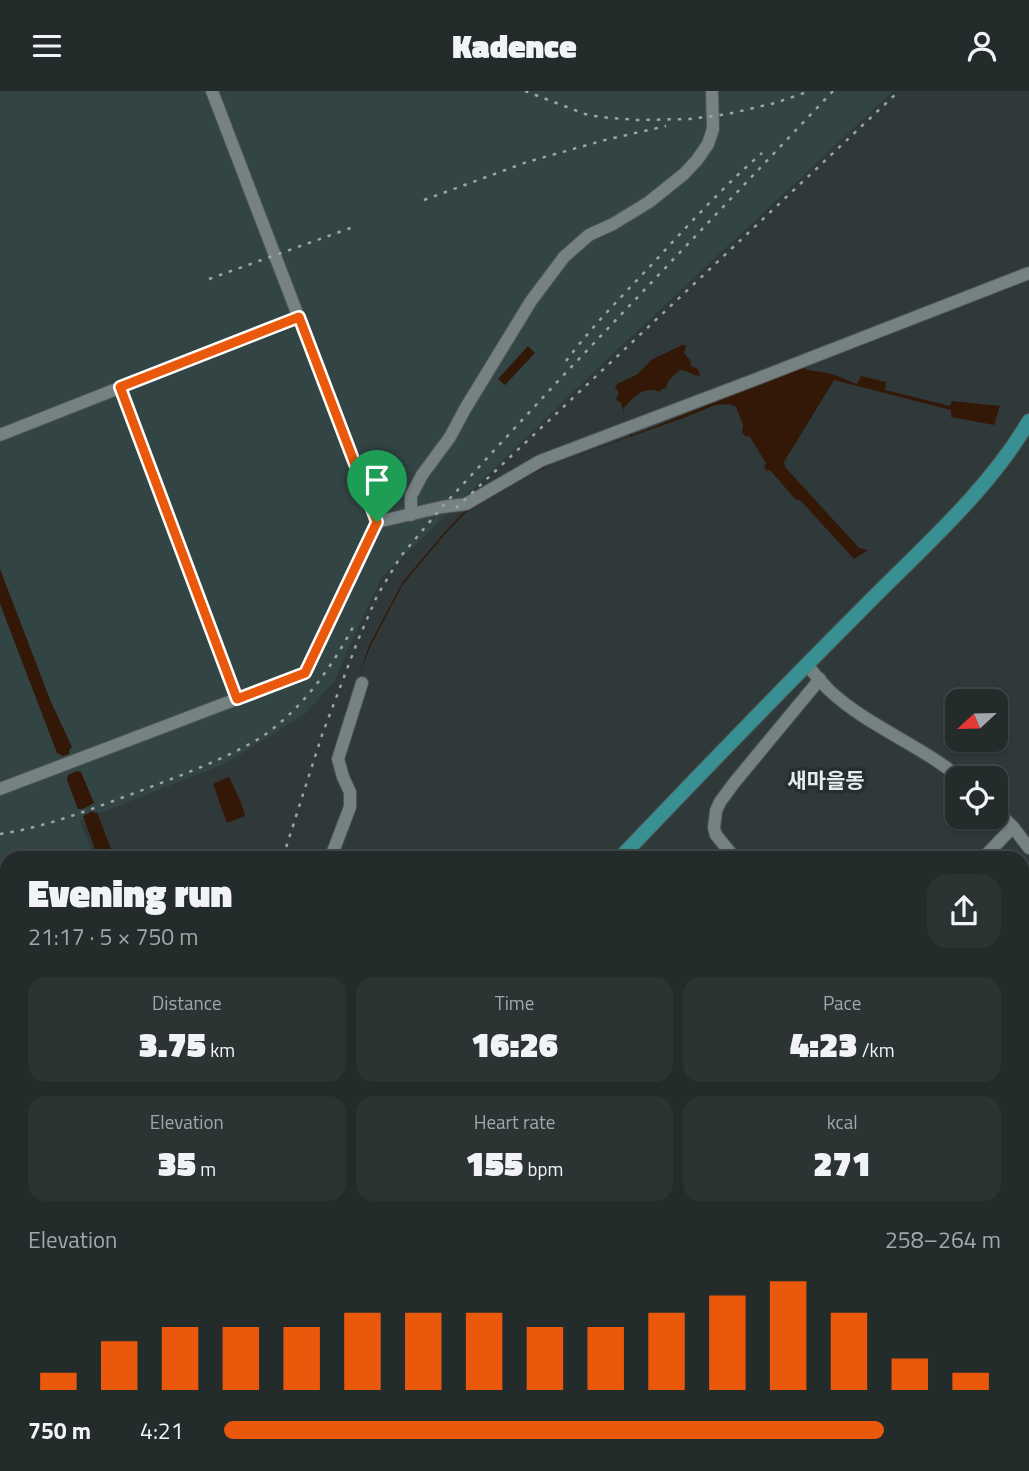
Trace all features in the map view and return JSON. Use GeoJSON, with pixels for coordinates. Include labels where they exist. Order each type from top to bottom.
{"type":"FeatureCollection","features":[{"type":"Feature","properties":{"kind":"main road"},"geometry":{"type":"LineString","coordinates":[[627,851],[973,496],[1006,458],[1029,421]]}},
{"type":"Feature","properties":{"kind":"street"},"geometry":{"type":"LineString","coordinates":[[0,789],[305,673],[377,522],[212,91]]}},
{"type":"Feature","properties":{"kind":"street"},"geometry":{"type":"LineString","coordinates":[[411,515],[411,496],[422,475],[450,437],[531,301],[564,257],[589,235],[649,202],[697,160],[708,144],[713,129],[712,91]]}},
{"type":"Feature","properties":{"kind":"street"},"geometry":{"type":"LineString","coordinates":[[377,522],[466,504],[540,461],[1029,273]]}},
{"type":"Feature","properties":{"kind":"street"},"geometry":{"type":"LineString","coordinates":[[0,435],[299,317]]}},
{"type":"Feature","properties":{"kind":"street"},"geometry":{"type":"LineString","coordinates":[[120,387],[237,699]]}},
{"type":"Feature","properties":{"kind":"street"},"geometry":{"type":"LineString","coordinates":[[807,665],[830,691],[945,768]]}},
{"type":"Feature","properties":{"kind":"street"},"geometry":{"type":"LineString","coordinates":[[729,851],[716,835],[714,828],[720,802],[820,679]]}},
{"type":"Feature","properties":{"kind":"street"},"geometry":{"type":"LineString","coordinates":[[333,851],[351,799],[338,759],[362,683]]}},
{"type":"Feature","properties":{"kind":"street"},"geometry":{"type":"LineString","coordinates":[[1008,822],[1029,848]]}},
{"type":"Feature","properties":{"kind":"street"},"geometry":{"type":"LineString","coordinates":[[990,851],[1013,827]]}},
{"type":"Feature","properties":{"kind":"shaded area"},"geometry":{"type":"Polygon","coordinates":[[[0,91],[893,91],[603,363],[381,578],[335,680],[306,713],[224,764],[80,821],[92,851],[0,851],[0,91]]]}},
{"type":"Feature","properties":{"kind":"shaded area"},"geometry":{"type":"Polygon","coordinates":[[[686,345],[684,353],[691,366],[698,369],[700,376],[680,370],[660,392],[648,390],[638,394],[623,409],[626,424],[621,403],[616,400],[619,392],[615,388],[617,384],[638,374],[651,360],[686,345]]]}},
{"type":"Feature","properties":{"kind":"shaded area"},"geometry":{"type":"Polygon","coordinates":[[[528,346],[535,353],[505,385],[498,379],[528,346]]]}},
{"type":"Feature","properties":{"kind":"shaded area"},"geometry":{"type":"Polygon","coordinates":[[[803,368],[832,374],[857,384],[861,376],[886,382],[885,390],[950,406],[952,401],[1000,406],[994,425],[951,417],[951,410],[834,380],[784,462],[785,467],[859,548],[868,550],[854,559],[800,500],[796,500],[770,470],[764,468],[766,463],[750,437],[742,432],[743,425],[736,407],[730,404],[715,405],[570,458],[630,436],[631,432],[632,435],[803,368]]]}},
{"type":"Feature","properties":{"kind":"shaded area"},"geometry":{"type":"Polygon","coordinates":[[[548,466],[465,513],[445,534],[403,584],[370,647],[359,675],[369,646],[402,583],[444,533],[464,512],[537,470],[548,466]]]}},
{"type":"Feature","properties":{"kind":"shaded area"},"geometry":{"type":"Polygon","coordinates":[[[0,569],[51,702],[72,747],[69,754],[63,756],[57,753],[0,604],[0,569]]]}},
{"type":"Feature","properties":{"kind":"shaded area"},"geometry":{"type":"Polygon","coordinates":[[[81,772],[94,803],[83,809],[78,809],[67,780],[68,775],[81,772]]]}},
{"type":"Feature","properties":{"kind":"shaded area"},"geometry":{"type":"Polygon","coordinates":[[[229,777],[245,816],[227,823],[213,784],[229,777]]]}},
{"type":"Feature","properties":{"kind":"shaded area"},"geometry":{"type":"Polygon","coordinates":[[[97,812],[112,851],[96,851],[83,816],[97,812]]]}},
{"type":"Feature","properties":{"kind":"railway"},"geometry":{"type":"LineString","coordinates":[[525,91],[585,114],[637,120],[690,119],[728,114],[775,103],[810,91]]}},
{"type":"Feature","properties":{"kind":"railway"},"geometry":{"type":"LineString","coordinates":[[285,851],[322,735],[358,640],[377,596],[401,556],[442,507],[559,380],[833,91]]}},
{"type":"Feature","properties":{"kind":"railway"},"geometry":{"type":"LineString","coordinates":[[456,508],[899,91]]}},
{"type":"Feature","properties":{"kind":"railway"},"geometry":{"type":"LineString","coordinates":[[424,200],[527,162],[666,126]]}},
{"type":"Feature","properties":{"kind":"railway"},"geometry":{"type":"LineString","coordinates":[[566,361],[598,322],[694,219],[762,153]]}},
{"type":"Feature","properties":{"kind":"railway"},"geometry":{"type":"LineString","coordinates":[[209,279],[356,226]]}},
{"type":"Feature","properties":{"kind":"railway"},"geometry":{"type":"LineString","coordinates":[[0,834],[51,822],[100,806],[195,770],[255,741],[285,718],[312,690],[354,625]]}},
{"type":"Feature","properties":{"kind":"district","name":"새마을동"},"geometry":{"type":"Point","coordinates":[826,781]}},
{"type":"Feature","properties":{"kind":"route"},"geometry":{"type":"LineString","coordinates":[[299,317],[377,522],[305,673],[237,699],[120,387],[299,317]]}}]}
